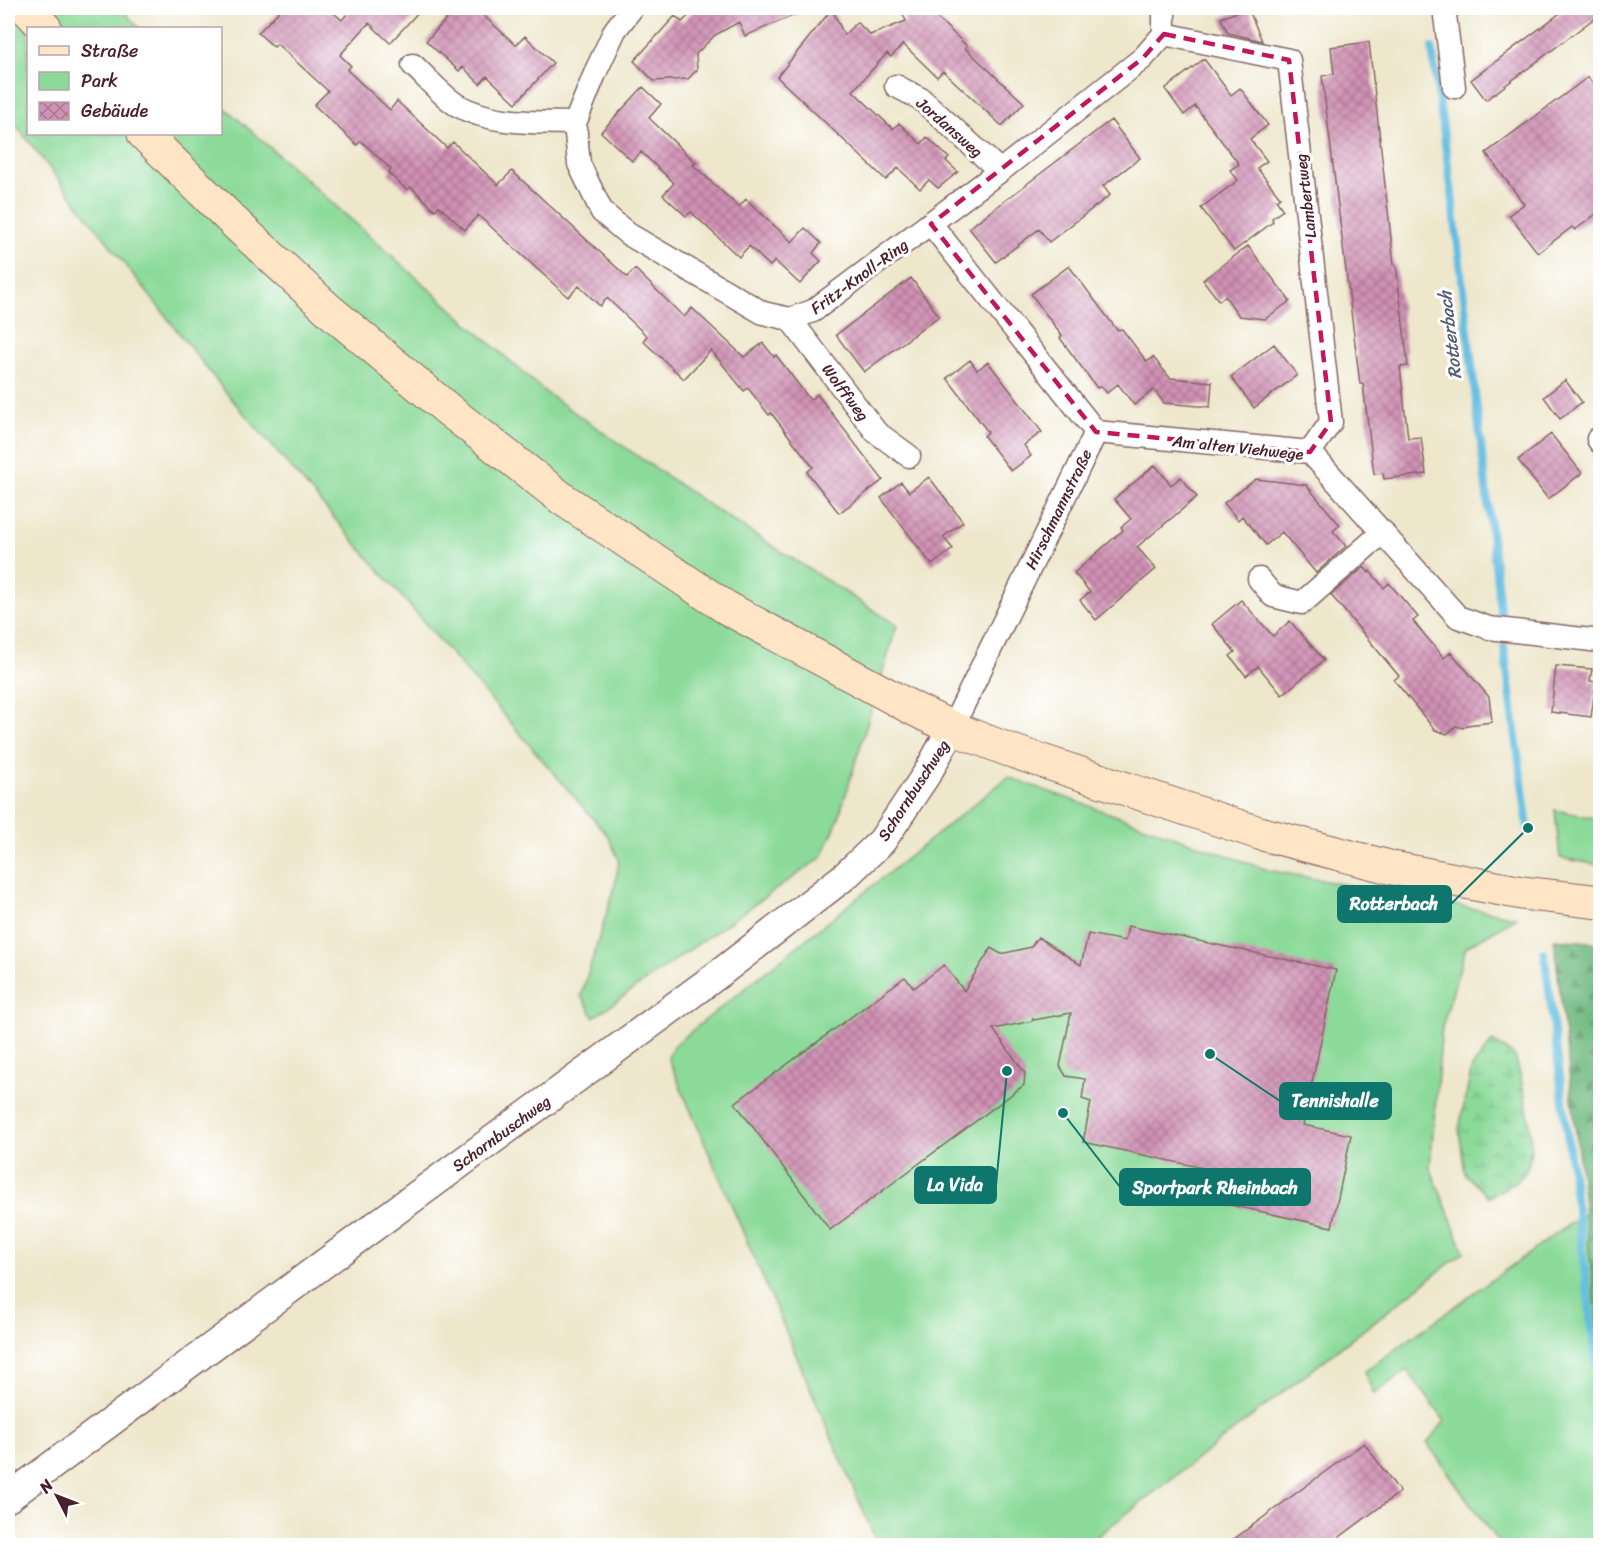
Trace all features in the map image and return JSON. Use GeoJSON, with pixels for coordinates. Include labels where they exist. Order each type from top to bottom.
{"type":"FeatureCollection","features":[{"type":"Feature","properties":{"kind":"main road"},"geometry":{"type":"LineString","coordinates":[[26,8],[44,27]]}},
{"type":"Feature","properties":{"kind":"main road"},"geometry":{"type":"LineString","coordinates":[[145,135],[238,226],[330,311],[451,412],[564,500],[727,608],[952,728],[1009,750],[1259,833],[1394,868],[1522,893],[1600,902]]}},
{"type":"Feature","properties":{"kind":"street","name":"Fritz-Knoll-Ring"},"geometry":{"type":"LineString","coordinates":[[632,8],[615,30],[575,123],[579,164],[602,212],[628,234],[763,313],[790,320],[813,311],[931,224],[1143,58],[1164,34]]}},
{"type":"Feature","properties":{"kind":"street"},"geometry":{"type":"LineString","coordinates":[[1164,8],[1164,34]]}},
{"type":"Feature","properties":{"kind":"street"},"geometry":{"type":"LineString","coordinates":[[1444,8],[1454,87]]}},
{"type":"Feature","properties":{"kind":"street","name":"Lambertweg"},"geometry":{"type":"LineString","coordinates":[[1164,34],[1289,60],[1331,422],[1310,452]]}},
{"type":"Feature","properties":{"kind":"street"},"geometry":{"type":"LineString","coordinates":[[412,65],[456,104],[481,115],[514,121],[575,123]]}},
{"type":"Feature","properties":{"kind":"street","name":"Jordansweg"},"geometry":{"type":"LineString","coordinates":[[896,86],[921,99],[1000,171]]}},
{"type":"Feature","properties":{"kind":"street","name":"Hirschmannstraße"},"geometry":{"type":"LineString","coordinates":[[931,224],[1096,432],[952,728]]}},
{"type":"Feature","properties":{"kind":"street","name":"Wolffweg"},"geometry":{"type":"LineString","coordinates":[[790,320],[876,432],[909,456]]}},
{"type":"Feature","properties":{"kind":"street","name":"Am alten Viehwege"},"geometry":{"type":"LineString","coordinates":[[1096,432],[1310,452],[1458,617],[1489,628],[1600,640]]}},
{"type":"Feature","properties":{"kind":"street"},"geometry":{"type":"LineString","coordinates":[[1259,579],[1273,596],[1302,603],[1383,532]]}},
{"type":"Feature","properties":{"kind":"street","name":"Schornbuschweg"},"geometry":{"type":"LineString","coordinates":[[8,1498],[720,973],[845,876],[882,841],[928,772],[952,728]]}},
{"type":"Feature","properties":{"kind":"highlighted area"},"geometry":{"type":"Polygon","coordinates":[[[1164,34],[1289,60],[1331,422],[1310,452],[1096,432],[931,224],[1143,58],[1164,34]]]}},
{"type":"Feature","properties":{"kind":"green space"},"geometry":{"type":"Polygon","coordinates":[[[8,8],[121,8],[138,27],[27,27],[27,135],[222,135],[222,105],[545,392],[713,508],[897,625],[838,820],[822,857],[594,1017],[581,996],[615,886],[619,860],[608,836],[223,389],[8,115],[8,8]]]}},
{"type":"Feature","properties":{"kind":"green space"},"geometry":{"type":"Polygon","coordinates":[[[1008,777],[1268,870],[1517,917],[1466,947],[1442,1027],[1430,1167],[1464,1252],[1086,1545],[878,1545],[668,1058],[673,1046],[1008,777]]]}},
{"type":"Feature","properties":{"kind":"green space"},"geometry":{"type":"Polygon","coordinates":[[[1555,810],[1600,819],[1600,865],[1560,858],[1555,810]]]}},
{"type":"Feature","properties":{"kind":"green space"},"geometry":{"type":"Polygon","coordinates":[[[1554,939],[1600,943],[1600,1345],[1554,939]]]}},
{"type":"Feature","properties":{"kind":"green space"},"geometry":{"type":"Polygon","coordinates":[[[1493,1041],[1515,1056],[1531,1137],[1527,1167],[1521,1177],[1489,1197],[1465,1174],[1459,1129],[1472,1067],[1493,1041]]]}},
{"type":"Feature","properties":{"kind":"green space"},"geometry":{"type":"Polygon","coordinates":[[[1585,1213],[1600,1345],[1600,1545],[1500,1545],[1427,1443],[1445,1421],[1407,1370],[1374,1394],[1364,1372],[1585,1213]]]}},
{"type":"Feature","properties":{"kind":"building"},"geometry":{"type":"Polygon","coordinates":[[[282,8],[328,8],[342,20],[352,8],[422,8],[390,43],[369,23],[340,55],[351,66],[347,70],[390,110],[397,101],[447,148],[453,142],[498,185],[512,171],[627,277],[635,269],[684,317],[692,308],[744,357],[763,343],[774,357],[776,355],[810,400],[817,394],[883,480],[839,513],[807,472],[813,467],[771,413],[769,415],[748,388],[744,391],[711,350],[684,379],[643,341],[647,336],[607,298],[600,306],[579,286],[568,297],[478,215],[465,230],[439,206],[435,210],[411,187],[407,190],[388,173],[391,169],[361,141],[357,145],[314,105],[328,91],[277,44],[274,47],[258,33],[282,8]]]}},
{"type":"Feature","properties":{"kind":"building"},"geometry":{"type":"Polygon","coordinates":[[[457,8],[475,8],[516,45],[525,36],[553,63],[516,103],[487,76],[480,84],[463,67],[459,71],[426,41],[457,8]]]}},
{"type":"Feature","properties":{"kind":"building"},"geometry":{"type":"Polygon","coordinates":[[[697,8],[811,8],[745,36],[739,22],[715,35],[696,54],[697,70],[688,79],[654,81],[634,61],[675,16],[682,22],[697,8]]]}},
{"type":"Feature","properties":{"kind":"building"},"geometry":{"type":"Polygon","coordinates":[[[900,8],[926,8],[930,11],[934,9],[931,12],[967,46],[965,48],[1024,103],[1002,126],[943,71],[937,77],[903,44],[891,57],[887,53],[853,91],[893,129],[899,123],[921,144],[927,137],[949,158],[946,161],[958,172],[938,188],[929,180],[920,189],[898,168],[886,180],[777,77],[832,9],[844,35],[857,22],[870,35],[906,21],[900,8]]]}},
{"type":"Feature","properties":{"kind":"building"},"geometry":{"type":"Polygon","coordinates":[[[1248,8],[1262,41],[1228,33],[1221,18],[1248,8]]]}},
{"type":"Feature","properties":{"kind":"building"},"geometry":{"type":"Polygon","coordinates":[[[1567,8],[1600,8],[1600,14],[1486,100],[1471,80],[1567,8]]]}},
{"type":"Feature","properties":{"kind":"building"},"geometry":{"type":"Polygon","coordinates":[[[1369,42],[1394,265],[1396,265],[1408,366],[1400,367],[1408,438],[1421,437],[1426,474],[1384,479],[1383,473],[1374,474],[1363,384],[1360,384],[1322,76],[1334,74],[1331,47],[1369,42]]]}},
{"type":"Feature","properties":{"kind":"building"},"geometry":{"type":"Polygon","coordinates":[[[1204,59],[1231,95],[1240,88],[1268,125],[1250,139],[1267,161],[1257,168],[1280,197],[1276,200],[1283,210],[1272,218],[1273,222],[1234,251],[1201,208],[1238,180],[1230,170],[1239,164],[1195,106],[1184,115],[1165,89],[1204,59]]]}},
{"type":"Feature","properties":{"kind":"building"},"geometry":{"type":"Polygon","coordinates":[[[1588,77],[1600,94],[1600,211],[1575,230],[1572,227],[1538,253],[1509,215],[1524,204],[1486,153],[1588,77]]]}},
{"type":"Feature","properties":{"kind":"building"},"geometry":{"type":"Polygon","coordinates":[[[643,87],[661,104],[649,118],[696,163],[693,165],[739,207],[746,199],[792,242],[805,228],[821,243],[813,253],[821,261],[800,284],[775,261],[770,266],[749,246],[739,257],[691,212],[686,216],[663,195],[674,183],[641,152],[632,161],[601,132],[643,87]]]}},
{"type":"Feature","properties":{"kind":"building"},"geometry":{"type":"Polygon","coordinates":[[[1111,120],[1140,158],[1103,186],[1110,195],[1049,242],[1039,229],[996,262],[969,228],[1111,120]]]}},
{"type":"Feature","properties":{"kind":"building"},"geometry":{"type":"Polygon","coordinates":[[[1248,246],[1290,301],[1265,319],[1239,316],[1225,296],[1219,301],[1203,280],[1248,246]]]}},
{"type":"Feature","properties":{"kind":"building"},"geometry":{"type":"Polygon","coordinates":[[[1069,266],[1117,330],[1122,329],[1147,362],[1153,357],[1170,378],[1212,382],[1210,407],[1164,403],[1154,390],[1134,405],[1118,384],[1107,393],[1101,386],[1097,388],[1031,294],[1069,266]]]}},
{"type":"Feature","properties":{"kind":"building"},"geometry":{"type":"Polygon","coordinates":[[[911,278],[939,316],[864,372],[836,335],[911,278]]]}},
{"type":"Feature","properties":{"kind":"building"},"geometry":{"type":"Polygon","coordinates":[[[1274,344],[1297,375],[1254,408],[1231,377],[1274,344]]]}},
{"type":"Feature","properties":{"kind":"building"},"geometry":{"type":"Polygon","coordinates":[[[970,360],[977,370],[988,362],[1042,432],[1024,445],[1031,456],[1011,471],[984,436],[988,432],[947,378],[970,360]]]}},
{"type":"Feature","properties":{"kind":"building"},"geometry":{"type":"Polygon","coordinates":[[[1565,380],[1582,402],[1560,419],[1544,397],[1565,380]]]}},
{"type":"Feature","properties":{"kind":"building"},"geometry":{"type":"Polygon","coordinates":[[[1551,434],[1582,473],[1548,499],[1518,460],[1551,434]]]}},
{"type":"Feature","properties":{"kind":"building"},"geometry":{"type":"Polygon","coordinates":[[[1155,465],[1171,485],[1181,477],[1197,497],[1137,547],[1156,569],[1096,620],[1080,600],[1090,592],[1074,573],[1123,530],[1121,527],[1131,519],[1114,499],[1155,465]]]}},
{"type":"Feature","properties":{"kind":"building"},"geometry":{"type":"Polygon","coordinates":[[[929,477],[963,522],[943,537],[953,549],[932,565],[881,498],[901,482],[909,492],[929,477]]]}},
{"type":"Feature","properties":{"kind":"building"},"geometry":{"type":"Polygon","coordinates":[[[1256,479],[1306,485],[1340,525],[1333,531],[1346,546],[1316,573],[1282,532],[1266,545],[1242,516],[1238,520],[1224,503],[1256,479]]]}},
{"type":"Feature","properties":{"kind":"building"},"geometry":{"type":"Polygon","coordinates":[[[1364,567],[1384,588],[1389,583],[1418,617],[1413,621],[1444,658],[1451,652],[1489,697],[1492,722],[1467,725],[1463,728],[1456,726],[1447,734],[1435,730],[1394,680],[1399,676],[1331,595],[1364,567]]]}},
{"type":"Feature","properties":{"kind":"building"},"geometry":{"type":"Polygon","coordinates":[[[1241,600],[1273,636],[1290,621],[1324,660],[1282,695],[1258,666],[1246,676],[1230,656],[1235,652],[1212,624],[1241,600]]]}},
{"type":"Feature","properties":{"kind":"building"},"geometry":{"type":"Polygon","coordinates":[[[1556,666],[1592,669],[1590,681],[1596,682],[1591,717],[1551,712],[1556,666]]]}},
{"type":"Feature","properties":{"kind":"building"},"geometry":{"type":"Polygon","coordinates":[[[1128,926],[1336,970],[1303,1125],[1351,1135],[1332,1227],[1202,1199],[1208,1169],[1083,1142],[1091,1102],[1082,1099],[1085,1079],[1066,1076],[1060,1066],[1071,1013],[1034,1020],[1033,1018],[1032,1021],[993,1029],[1025,1073],[1024,1085],[830,1230],[735,1103],[905,977],[914,988],[944,965],[964,991],[991,948],[1001,954],[1031,947],[1038,937],[1081,965],[1088,934],[1125,941],[1128,926]]]}},
{"type":"Feature","properties":{"kind":"building"},"geometry":{"type":"Polygon","coordinates":[[[1364,1443],[1400,1492],[1329,1545],[1226,1545],[1364,1443]]]}},
{"type":"Feature","properties":{"kind":"waterway","name":"Rotterbach"},"geometry":{"type":"LineString","coordinates":[[1432,48],[1452,194],[1501,617]]}},
{"type":"Feature","properties":{"kind":"waterway","name":"Rotterbach"},"geometry":{"type":"LineString","coordinates":[[1504,647],[1528,828]]}},
{"type":"Feature","properties":{"kind":"waterway","name":"Rotterbach"},"geometry":{"type":"LineString","coordinates":[[1544,952],[1600,1392]]}},
{"type":"Feature","properties":{"kind":"place","name":"Rotterbach"},"geometry":{"type":"Point","coordinates":[1528,828]}},
{"type":"Feature","properties":{"kind":"place","name":"Tennishalle"},"geometry":{"type":"Point","coordinates":[1210,1054]}},
{"type":"Feature","properties":{"kind":"place","name":"La Vida"},"geometry":{"type":"Point","coordinates":[1007,1071]}},
{"type":"Feature","properties":{"kind":"place","name":"Sportpark Rheinbach"},"geometry":{"type":"Point","coordinates":[1063,1113]}}]}
